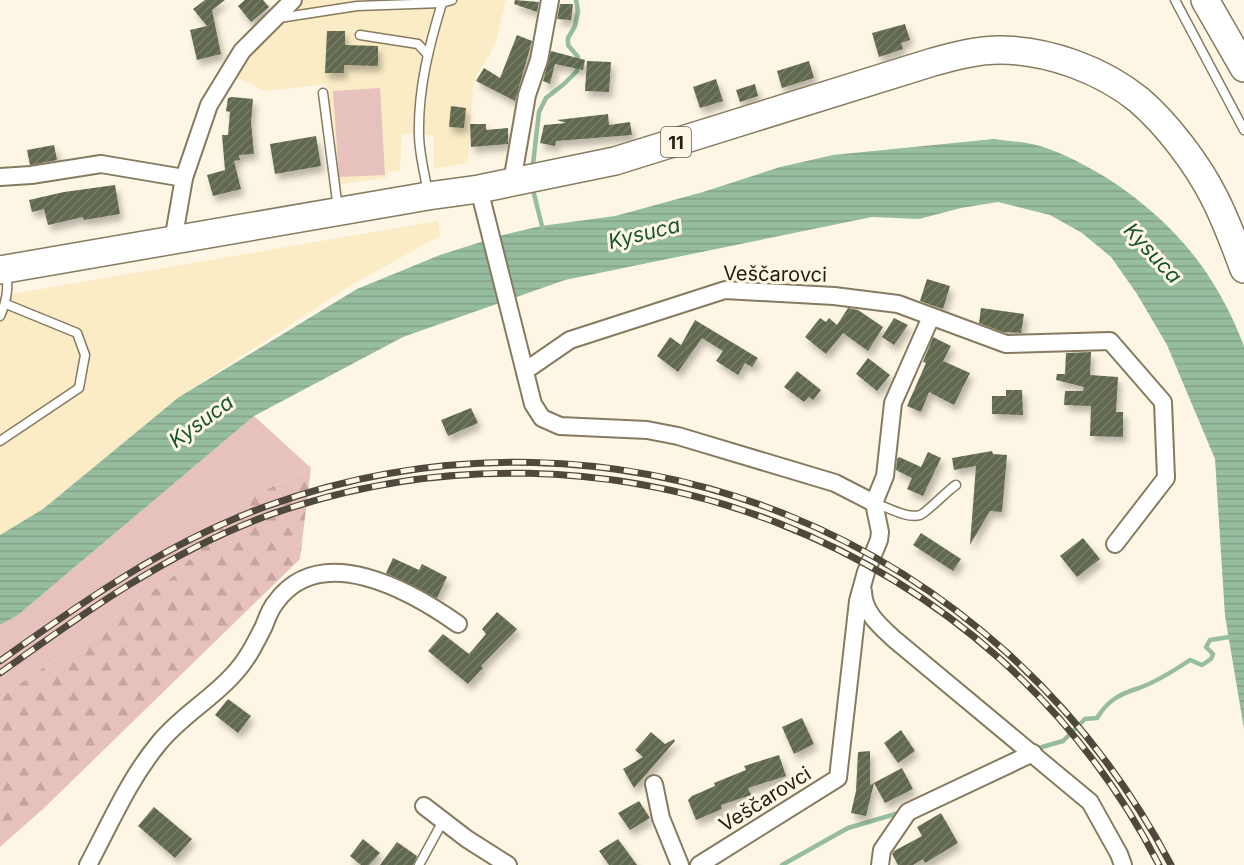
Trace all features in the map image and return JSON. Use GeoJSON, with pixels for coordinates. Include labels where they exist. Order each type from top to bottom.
{"type":"FeatureCollection","features":[{"type":"Feature","properties":{"kind":"main road"},"geometry":{"type":"LineString","coordinates":[[1205,0],[1244,68]]}},
{"type":"Feature","properties":{"kind":"main road","name":"11"},"geometry":{"type":"LineString","coordinates":[[3,270],[479,189],[615,161],[933,62],[975,52],[1002,50],[1060,59],[1122,88],[1140,101],[1157,117],[1192,162],[1214,197],[1244,269]]}},
{"type":"Feature","properties":{"kind":"street"},"geometry":{"type":"LineString","coordinates":[[172,241],[184,178],[209,105],[242,51],[293,0]]}},
{"type":"Feature","properties":{"kind":"street"},"geometry":{"type":"LineString","coordinates":[[512,182],[527,95],[539,60],[550,0]]}},
{"type":"Feature","properties":{"kind":"street"},"geometry":{"type":"LineString","coordinates":[[0,177],[31,175],[101,164],[184,178]]}},
{"type":"Feature","properties":{"kind":"street"},"geometry":{"type":"LineString","coordinates":[[479,189],[533,404],[542,418],[560,426],[647,430],[678,436],[835,483],[874,503],[885,476],[893,403],[931,317]]}},
{"type":"Feature","properties":{"kind":"street","name":"Veščarovci"},"geometry":{"type":"LineString","coordinates":[[525,371],[570,340],[725,290],[834,296],[898,304],[1006,344],[1110,342],[1163,402],[1166,478],[1115,544]]}},
{"type":"Feature","properties":{"kind":"street","name":"Veščarovci"},"geometry":{"type":"LineString","coordinates":[[699,865],[838,778],[858,601],[879,540],[880,532],[874,503]]}},
{"type":"Feature","properties":{"kind":"street"},"geometry":{"type":"LineString","coordinates":[[88,865],[139,771],[159,743],[234,674],[250,653],[274,604],[286,589],[300,580],[318,574],[369,577],[429,604],[458,624]]}},
{"type":"Feature","properties":{"kind":"street","name":"Veščarovci"},"geometry":{"type":"LineString","coordinates":[[864,581],[863,601],[879,624],[894,639],[1090,802],[1116,861]]}},
{"type":"Feature","properties":{"kind":"street"},"geometry":{"type":"LineString","coordinates":[[880,865],[882,850],[908,812],[1033,753]]}},
{"type":"Feature","properties":{"kind":"street"},"geometry":{"type":"LineString","coordinates":[[654,784],[661,818],[680,865]]}},
{"type":"Feature","properties":{"kind":"street"},"geometry":{"type":"LineString","coordinates":[[424,806],[508,865]]}},
{"type":"Feature","properties":{"kind":"lane"},"geometry":{"type":"LineString","coordinates":[[273,19],[357,6],[442,3],[452,0]]}},
{"type":"Feature","properties":{"kind":"lane"},"geometry":{"type":"LineString","coordinates":[[1175,0],[1244,130]]}},
{"type":"Feature","properties":{"kind":"lane"},"geometry":{"type":"LineString","coordinates":[[428,196],[418,136],[420,97],[442,3]]}},
{"type":"Feature","properties":{"kind":"lane"},"geometry":{"type":"LineString","coordinates":[[360,35],[418,44],[428,55]]}},
{"type":"Feature","properties":{"kind":"lane"},"geometry":{"type":"LineString","coordinates":[[323,93],[338,212]]}},
{"type":"Feature","properties":{"kind":"lane"},"geometry":{"type":"LineString","coordinates":[[0,316],[6,303],[8,288],[3,270]]}},
{"type":"Feature","properties":{"kind":"lane"},"geometry":{"type":"LineString","coordinates":[[0,441],[79,388],[85,355],[77,333],[6,303]]}},
{"type":"Feature","properties":{"kind":"lane"},"geometry":{"type":"LineString","coordinates":[[874,503],[908,515],[919,516],[956,485]]}},
{"type":"Feature","properties":{"kind":"lane"},"geometry":{"type":"LineString","coordinates":[[419,865],[443,821]]}},
{"type":"Feature","properties":{"kind":"shaded area"},"geometry":{"type":"Polygon","coordinates":[[[302,0],[506,0],[497,38],[473,86],[468,163],[434,169],[434,135],[402,134],[400,171],[388,172],[388,177],[338,185],[326,84],[265,91],[233,76],[245,58],[302,0]]]}},
{"type":"Feature","properties":{"kind":"shaded area"},"geometry":{"type":"Polygon","coordinates":[[[438,221],[440,236],[353,284],[179,397],[43,509],[0,535],[0,296],[438,221]]]}},
{"type":"Feature","properties":{"kind":"green space"},"geometry":{"type":"Polygon","coordinates":[[[380,88],[385,175],[339,177],[333,91],[380,88]]]}},
{"type":"Feature","properties":{"kind":"green space"},"geometry":{"type":"Polygon","coordinates":[[[254,416],[311,468],[251,497],[171,578],[0,698],[0,625],[18,615],[254,416]]]}},
{"type":"Feature","properties":{"kind":"green space"},"geometry":{"type":"Polygon","coordinates":[[[311,468],[300,559],[43,809],[0,847],[0,698],[171,578],[251,497],[311,468]]]}},
{"type":"Feature","properties":{"kind":"water","name":"Kysuca"},"geometry":{"type":"Polygon","coordinates":[[[994,139],[1034,145],[1058,152],[1094,170],[1133,196],[1174,232],[1191,252],[1220,295],[1233,320],[1244,346],[1244,729],[1225,616],[1215,459],[1167,345],[1137,294],[1111,257],[1082,233],[1050,215],[998,202],[961,208],[919,219],[872,217],[565,280],[403,337],[254,416],[18,615],[0,625],[0,535],[43,509],[179,397],[357,289],[440,255],[503,235],[541,226],[615,216],[703,192],[780,167],[833,155],[994,139]]]}},
{"type":"Feature","properties":{"kind":"building"},"geometry":{"type":"Polygon","coordinates":[[[205,0],[225,0],[212,10],[221,54],[197,60],[190,30],[207,26],[193,9],[205,0]]]}},
{"type":"Feature","properties":{"kind":"building"},"geometry":{"type":"Polygon","coordinates":[[[245,0],[263,0],[269,7],[251,22],[238,6],[245,0]]]}},
{"type":"Feature","properties":{"kind":"building"},"geometry":{"type":"Polygon","coordinates":[[[515,0],[539,2],[537,12],[514,4],[515,0]]]}},
{"type":"Feature","properties":{"kind":"building"},"geometry":{"type":"Polygon","coordinates":[[[560,4],[573,4],[571,20],[557,19],[560,4]]]}},
{"type":"Feature","properties":{"kind":"building"},"geometry":{"type":"Polygon","coordinates":[[[905,24],[910,40],[901,43],[903,49],[879,57],[872,33],[905,24]]]}},
{"type":"Feature","properties":{"kind":"building"},"geometry":{"type":"Polygon","coordinates":[[[327,31],[345,31],[345,45],[378,46],[378,66],[344,65],[344,73],[325,73],[327,31]]]}},
{"type":"Feature","properties":{"kind":"building"},"geometry":{"type":"Polygon","coordinates":[[[517,35],[532,41],[515,101],[476,81],[484,68],[500,78],[517,35]]]}},
{"type":"Feature","properties":{"kind":"building"},"geometry":{"type":"Polygon","coordinates":[[[551,51],[585,60],[583,70],[555,64],[550,84],[543,81],[551,51]]]}},
{"type":"Feature","properties":{"kind":"building"},"geometry":{"type":"Polygon","coordinates":[[[587,61],[611,62],[609,92],[585,91],[587,61]]]}},
{"type":"Feature","properties":{"kind":"building"},"geometry":{"type":"Polygon","coordinates":[[[809,61],[814,78],[782,88],[777,71],[809,61]]]}},
{"type":"Feature","properties":{"kind":"building"},"geometry":{"type":"Polygon","coordinates":[[[716,79],[723,101],[700,108],[693,87],[716,79]]]}},
{"type":"Feature","properties":{"kind":"building"},"geometry":{"type":"Polygon","coordinates":[[[755,84],[758,96],[740,102],[736,90],[755,84]]]}},
{"type":"Feature","properties":{"kind":"building"},"geometry":{"type":"Polygon","coordinates":[[[228,98],[253,99],[251,122],[254,154],[239,155],[240,160],[234,161],[241,189],[213,196],[207,175],[225,170],[222,135],[228,135],[230,112],[226,111],[228,98]]]}},
{"type":"Feature","properties":{"kind":"building"},"geometry":{"type":"Polygon","coordinates":[[[451,106],[466,108],[464,128],[449,127],[451,106]]]}},
{"type":"Feature","properties":{"kind":"building"},"geometry":{"type":"Polygon","coordinates":[[[608,114],[609,125],[630,122],[632,135],[556,141],[555,146],[540,143],[544,125],[566,123],[557,120],[608,114]]]}},
{"type":"Feature","properties":{"kind":"building"},"geometry":{"type":"Polygon","coordinates":[[[470,124],[486,124],[486,130],[508,128],[508,144],[471,147],[470,124]]]}},
{"type":"Feature","properties":{"kind":"building"},"geometry":{"type":"Polygon","coordinates":[[[316,136],[321,166],[275,174],[270,144],[316,136]]]}},
{"type":"Feature","properties":{"kind":"building"},"geometry":{"type":"Polygon","coordinates":[[[54,145],[57,160],[30,165],[27,150],[54,145]]]}},
{"type":"Feature","properties":{"kind":"building"},"geometry":{"type":"Polygon","coordinates":[[[115,185],[120,214],[84,220],[83,217],[48,225],[44,209],[32,212],[29,200],[64,192],[115,185]]]}},
{"type":"Feature","properties":{"kind":"building"},"geometry":{"type":"Polygon","coordinates":[[[927,279],[950,286],[943,309],[920,301],[927,279]]]}},
{"type":"Feature","properties":{"kind":"building"},"geometry":{"type":"Polygon","coordinates":[[[848,308],[858,310],[883,327],[868,351],[843,333],[826,354],[805,337],[820,318],[826,322],[829,318],[837,325],[848,308]]]}},
{"type":"Feature","properties":{"kind":"building"},"geometry":{"type":"Polygon","coordinates":[[[981,308],[1024,314],[1021,333],[1003,332],[979,323],[981,308]]]}},
{"type":"Feature","properties":{"kind":"building"},"geometry":{"type":"Polygon","coordinates":[[[894,318],[908,325],[894,345],[882,337],[894,318]]]}},
{"type":"Feature","properties":{"kind":"building"},"geometry":{"type":"Polygon","coordinates":[[[695,320],[758,358],[752,367],[745,363],[738,375],[716,361],[723,351],[702,338],[678,372],[657,356],[670,337],[681,345],[695,320]]]}},
{"type":"Feature","properties":{"kind":"building"},"geometry":{"type":"Polygon","coordinates":[[[933,337],[951,346],[943,361],[970,373],[954,405],[929,392],[921,412],[907,406],[926,363],[923,362],[933,337]]]}},
{"type":"Feature","properties":{"kind":"building"},"geometry":{"type":"Polygon","coordinates":[[[1091,352],[1090,375],[1118,377],[1116,412],[1123,412],[1123,437],[1090,436],[1091,406],[1064,405],[1065,391],[1083,391],[1084,387],[1056,380],[1057,374],[1065,374],[1066,353],[1091,352]]]}},
{"type":"Feature","properties":{"kind":"building"},"geometry":{"type":"Polygon","coordinates":[[[868,358],[890,375],[877,391],[856,374],[868,358]]]}},
{"type":"Feature","properties":{"kind":"building"},"geometry":{"type":"Polygon","coordinates":[[[797,371],[821,390],[813,400],[809,397],[804,402],[784,387],[797,371]]]}},
{"type":"Feature","properties":{"kind":"building"},"geometry":{"type":"Polygon","coordinates":[[[1006,390],[1022,390],[1023,415],[992,414],[992,396],[1006,396],[1006,390]]]}},
{"type":"Feature","properties":{"kind":"building"},"geometry":{"type":"Polygon","coordinates":[[[471,408],[478,423],[448,436],[441,420],[471,408]]]}},
{"type":"Feature","properties":{"kind":"building"},"geometry":{"type":"Polygon","coordinates":[[[992,451],[993,454],[1007,455],[1002,512],[990,511],[970,545],[976,466],[954,470],[952,458],[992,451]]]}},
{"type":"Feature","properties":{"kind":"building"},"geometry":{"type":"Polygon","coordinates":[[[928,452],[941,458],[923,496],[907,489],[912,478],[896,470],[897,459],[899,457],[921,467],[928,452]]]}},
{"type":"Feature","properties":{"kind":"building"},"geometry":{"type":"Polygon","coordinates":[[[921,533],[961,559],[953,571],[913,545],[921,533]]]}},
{"type":"Feature","properties":{"kind":"building"},"geometry":{"type":"Polygon","coordinates":[[[1083,538],[1100,559],[1077,577],[1060,556],[1083,538]]]}},
{"type":"Feature","properties":{"kind":"building"},"geometry":{"type":"Polygon","coordinates":[[[393,558],[419,570],[422,564],[447,577],[437,598],[386,573],[393,558]]]}},
{"type":"Feature","properties":{"kind":"building"},"geometry":{"type":"Polygon","coordinates":[[[497,612],[517,629],[481,666],[483,668],[468,684],[428,651],[443,634],[469,654],[486,634],[482,629],[497,612]]]}},
{"type":"Feature","properties":{"kind":"building"},"geometry":{"type":"Polygon","coordinates":[[[228,699],[251,716],[238,733],[215,715],[228,699]]]}},
{"type":"Feature","properties":{"kind":"building"},"geometry":{"type":"Polygon","coordinates":[[[802,718],[814,744],[794,754],[782,727],[802,718]]]}},
{"type":"Feature","properties":{"kind":"building"},"geometry":{"type":"Polygon","coordinates":[[[901,730],[915,751],[898,763],[884,743],[901,730]]]}},
{"type":"Feature","properties":{"kind":"building"},"geometry":{"type":"Polygon","coordinates":[[[651,732],[665,744],[674,739],[675,741],[634,788],[623,769],[643,757],[635,750],[651,732]]]}},
{"type":"Feature","properties":{"kind":"building"},"geometry":{"type":"Polygon","coordinates":[[[870,751],[870,785],[902,768],[913,789],[885,803],[874,783],[866,816],[851,813],[856,791],[858,752],[870,751]]]}},
{"type":"Feature","properties":{"kind":"building"},"geometry":{"type":"Polygon","coordinates":[[[779,755],[786,776],[748,788],[751,795],[721,805],[722,809],[696,820],[688,800],[692,796],[715,786],[714,783],[746,770],[744,766],[779,755]]]}},
{"type":"Feature","properties":{"kind":"building"},"geometry":{"type":"Polygon","coordinates":[[[639,801],[650,818],[630,830],[618,813],[639,801]]]}},
{"type":"Feature","properties":{"kind":"building"},"geometry":{"type":"Polygon","coordinates":[[[154,807],[192,839],[175,858],[138,826],[154,807]]]}},
{"type":"Feature","properties":{"kind":"building"},"geometry":{"type":"Polygon","coordinates":[[[941,813],[958,843],[925,863],[923,859],[913,865],[898,865],[892,854],[894,851],[922,836],[917,827],[941,813]]]}},
{"type":"Feature","properties":{"kind":"building"},"geometry":{"type":"Polygon","coordinates":[[[363,839],[380,853],[369,865],[361,865],[350,856],[363,839]]]}},
{"type":"Feature","properties":{"kind":"building"},"geometry":{"type":"Polygon","coordinates":[[[618,839],[637,865],[609,865],[599,851],[618,839]]]}},
{"type":"Feature","properties":{"kind":"building"},"geometry":{"type":"Polygon","coordinates":[[[397,842],[417,856],[413,865],[380,865],[397,842]]]}},
{"type":"Feature","properties":{"kind":"waterway"},"geometry":{"type":"LineString","coordinates":[[533,164],[539,112],[546,98],[577,71],[578,57],[568,45],[568,38],[575,26],[578,11],[576,0]]}},
{"type":"Feature","properties":{"kind":"waterway"},"geometry":{"type":"LineString","coordinates":[[533,190],[543,230]]}},
{"type":"Feature","properties":{"kind":"waterway"},"geometry":{"type":"LineString","coordinates":[[1042,747],[1063,741],[1085,719],[1097,718],[1110,702],[1120,695],[1152,682],[1190,660],[1202,665],[1211,659],[1213,654],[1206,647],[1210,640],[1229,637],[1244,638]]}},
{"type":"Feature","properties":{"kind":"waterway"},"geometry":{"type":"LineString","coordinates":[[782,865],[848,828],[902,812]]}},
{"type":"Feature","properties":{"kind":"railway"},"geometry":{"type":"LineString","coordinates":[[0,661],[128,574],[195,537],[267,506],[400,472],[533,462],[663,477],[787,515],[902,574],[1007,653],[1097,750],[1171,865]]}},
{"type":"Feature","properties":{"kind":"railway"},"geometry":{"type":"LineString","coordinates":[[0,673],[96,606],[163,565],[197,546],[269,515],[398,482],[529,473],[657,488],[780,524],[895,581],[998,657],[1087,753],[1159,865]]}}]}
